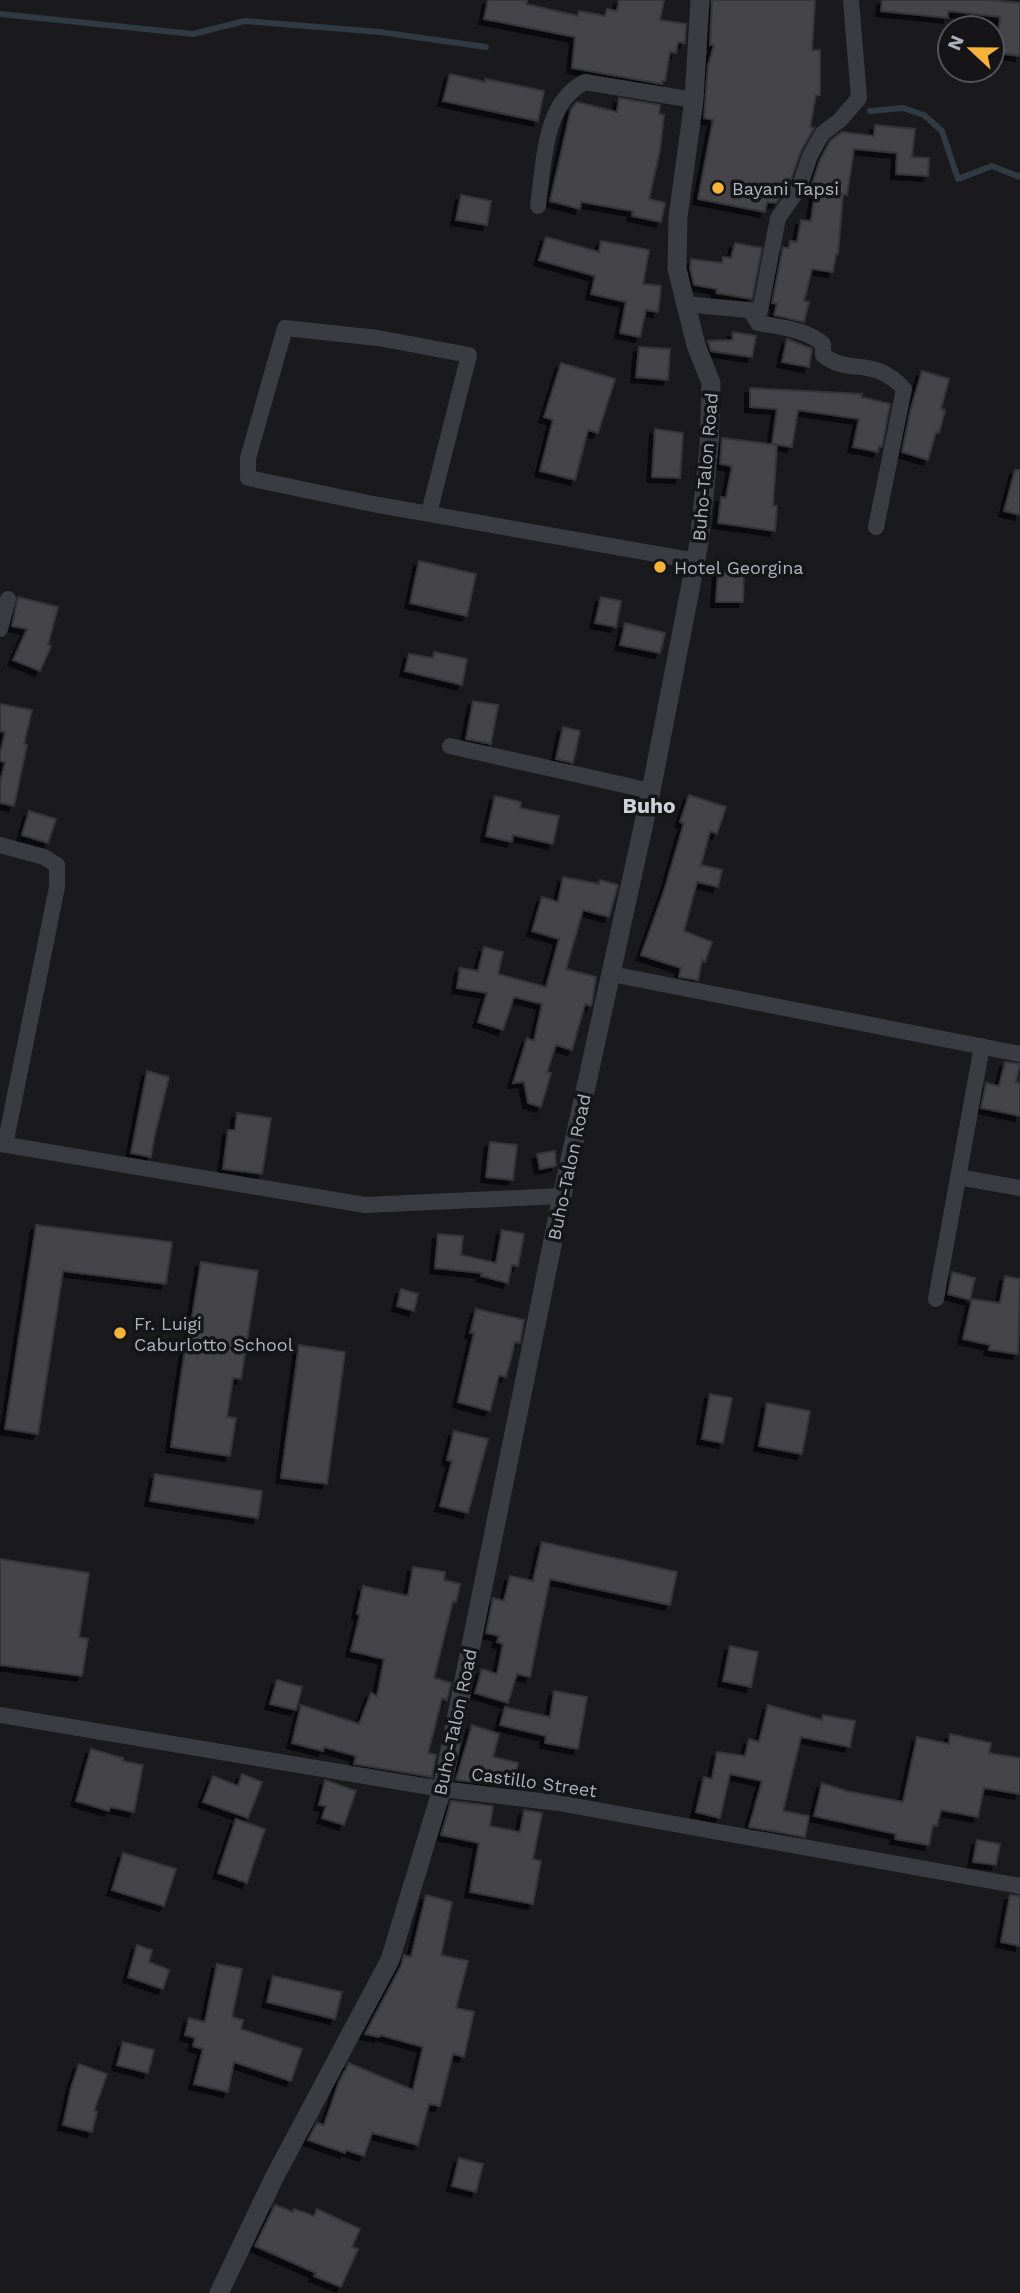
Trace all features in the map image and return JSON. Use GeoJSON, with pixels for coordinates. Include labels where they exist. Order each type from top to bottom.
{"type":"FeatureCollection","features":[{"type":"Feature","properties":{"kind":"street","name":"Buho-Talon Road"},"geometry":{"type":"LineString","coordinates":[[219,2293],[274,2178],[390,1960],[442,1789],[562,1196],[651,791],[696,561],[709,447],[711,383],[684,304],[677,269],[678,217],[694,100],[700,0]]}},
{"type":"Feature","properties":{"kind":"street"},"geometry":{"type":"LineString","coordinates":[[684,304],[760,311],[778,218],[799,188],[810,156],[822,134],[840,120],[859,98],[851,0]]}},
{"type":"Feature","properties":{"kind":"street"},"geometry":{"type":"LineString","coordinates":[[538,206],[550,126],[572,88],[585,82],[694,100]]}},
{"type":"Feature","properties":{"kind":"street"},"geometry":{"type":"LineString","coordinates":[[750,310],[758,323],[796,330],[814,337],[823,344],[823,355],[831,362],[879,369],[894,377],[904,389],[876,527]]}},
{"type":"Feature","properties":{"kind":"street"},"geometry":{"type":"LineString","coordinates":[[429,513],[469,355],[378,338],[285,328],[248,458],[248,478],[429,513],[696,561]]}},
{"type":"Feature","properties":{"kind":"street"},"geometry":{"type":"LineString","coordinates":[[0,629],[8,599]]}},
{"type":"Feature","properties":{"kind":"street"},"geometry":{"type":"LineString","coordinates":[[450,746],[651,791]]}},
{"type":"Feature","properties":{"kind":"street"},"geometry":{"type":"LineString","coordinates":[[0,845],[44,857],[57,865],[57,887],[3,1144],[365,1205],[562,1196]]}},
{"type":"Feature","properties":{"kind":"street"},"geometry":{"type":"LineString","coordinates":[[611,974],[1020,1054]]}},
{"type":"Feature","properties":{"kind":"street"},"geometry":{"type":"LineString","coordinates":[[936,1299],[982,1046]]}},
{"type":"Feature","properties":{"kind":"street"},"geometry":{"type":"LineString","coordinates":[[958,1177],[1020,1188]]}},
{"type":"Feature","properties":{"kind":"street","name":"Castillo Street"},"geometry":{"type":"LineString","coordinates":[[0,1715],[442,1789],[558,1803],[1020,1886]]}},
{"type":"Feature","properties":{"kind":"building"},"geometry":{"type":"Polygon","coordinates":[[[488,0],[527,0],[526,4],[578,16],[579,11],[605,16],[607,9],[617,11],[619,0],[664,0],[660,20],[686,24],[685,43],[678,42],[676,53],[670,52],[665,81],[662,81],[662,84],[572,68],[575,37],[484,19],[488,0]]]}},
{"type":"Feature","properties":{"kind":"building"},"geometry":{"type":"Polygon","coordinates":[[[712,0],[815,0],[812,50],[820,50],[820,95],[816,95],[810,127],[814,128],[801,151],[791,179],[788,178],[786,188],[776,203],[767,202],[765,212],[698,199],[713,120],[704,118],[708,66],[714,45],[710,45],[712,0]]]}},
{"type":"Feature","properties":{"kind":"building"},"geometry":{"type":"Polygon","coordinates":[[[882,0],[989,0],[1020,3],[1020,56],[1006,54],[1006,14],[948,11],[948,14],[936,14],[936,17],[881,11],[882,0]]]}},
{"type":"Feature","properties":{"kind":"building"},"geometry":{"type":"Polygon","coordinates":[[[450,74],[544,91],[538,121],[443,101],[450,74]]]}},
{"type":"Feature","properties":{"kind":"building"},"geometry":{"type":"Polygon","coordinates":[[[619,98],[660,105],[659,114],[664,115],[660,150],[649,199],[665,203],[661,222],[632,216],[633,211],[581,202],[580,209],[550,201],[571,109],[577,102],[617,112],[619,98]]]}},
{"type":"Feature","properties":{"kind":"building"},"geometry":{"type":"Polygon","coordinates":[[[875,125],[915,129],[912,157],[929,158],[928,176],[896,174],[897,153],[854,149],[847,195],[843,194],[838,254],[833,272],[812,269],[804,301],[809,302],[804,322],[774,315],[777,304],[772,303],[783,247],[789,248],[790,241],[797,242],[801,220],[811,221],[816,185],[812,184],[830,141],[842,132],[874,136],[875,125]]]}},
{"type":"Feature","properties":{"kind":"building"},"geometry":{"type":"Polygon","coordinates":[[[461,195],[491,201],[487,225],[456,220],[461,195]]]}},
{"type":"Feature","properties":{"kind":"building"},"geometry":{"type":"Polygon","coordinates":[[[546,237],[599,252],[601,241],[649,250],[643,284],[661,286],[658,312],[646,310],[640,337],[620,333],[626,302],[591,294],[595,276],[539,260],[546,237]]]}},
{"type":"Feature","properties":{"kind":"building"},"geometry":{"type":"Polygon","coordinates":[[[735,243],[762,248],[752,299],[716,293],[717,289],[694,285],[691,259],[722,263],[723,257],[731,258],[735,243]]]}},
{"type":"Feature","properties":{"kind":"building"},"geometry":{"type":"Polygon","coordinates":[[[733,332],[756,336],[752,357],[711,351],[708,341],[732,340],[733,332]]]}},
{"type":"Feature","properties":{"kind":"building"},"geometry":{"type":"Polygon","coordinates":[[[787,339],[812,349],[809,367],[782,362],[787,339]]]}},
{"type":"Feature","properties":{"kind":"building"},"geometry":{"type":"Polygon","coordinates":[[[639,347],[670,349],[668,380],[636,377],[639,347]]]}},
{"type":"Feature","properties":{"kind":"building"},"geometry":{"type":"Polygon","coordinates":[[[561,363],[615,379],[598,433],[588,430],[575,480],[540,471],[553,420],[544,417],[561,363]]]}},
{"type":"Feature","properties":{"kind":"building"},"geometry":{"type":"Polygon","coordinates":[[[922,371],[949,379],[941,409],[945,410],[928,460],[902,452],[922,371]]]}},
{"type":"Feature","properties":{"kind":"building"},"geometry":{"type":"Polygon","coordinates":[[[750,388],[862,394],[861,397],[890,404],[882,447],[879,446],[878,452],[853,447],[859,419],[798,410],[792,447],[772,444],[777,409],[750,407],[750,388]]]}},
{"type":"Feature","properties":{"kind":"building"},"geometry":{"type":"Polygon","coordinates":[[[655,429],[683,433],[680,478],[652,477],[655,429]]]}},
{"type":"Feature","properties":{"kind":"building"},"geometry":{"type":"Polygon","coordinates":[[[722,438],[777,445],[773,506],[777,506],[775,531],[718,523],[721,497],[726,498],[732,466],[720,464],[722,438]]]}},
{"type":"Feature","properties":{"kind":"building"},"geometry":{"type":"Polygon","coordinates":[[[1015,470],[1020,470],[1020,515],[1004,511],[1015,470]]]}},
{"type":"Feature","properties":{"kind":"building"},"geometry":{"type":"Polygon","coordinates":[[[419,561],[476,574],[467,616],[410,603],[419,561]]]}},
{"type":"Feature","properties":{"kind":"building"},"geometry":{"type":"Polygon","coordinates":[[[718,571],[744,572],[743,602],[716,602],[718,571]]]}},
{"type":"Feature","properties":{"kind":"building"},"geometry":{"type":"Polygon","coordinates":[[[18,597],[58,607],[48,645],[51,646],[40,671],[13,660],[27,629],[12,626],[18,597]]]}},
{"type":"Feature","properties":{"kind":"building"},"geometry":{"type":"Polygon","coordinates":[[[601,597],[621,601],[616,627],[595,623],[601,597]]]}},
{"type":"Feature","properties":{"kind":"building"},"geometry":{"type":"Polygon","coordinates":[[[625,623],[665,633],[660,653],[620,645],[625,623]]]}},
{"type":"Feature","properties":{"kind":"building"},"geometry":{"type":"Polygon","coordinates":[[[434,652],[467,659],[462,685],[405,671],[409,654],[433,658],[434,652]]]}},
{"type":"Feature","properties":{"kind":"building"},"geometry":{"type":"Polygon","coordinates":[[[473,701],[498,705],[491,744],[466,739],[473,701]]]}},
{"type":"Feature","properties":{"kind":"building"},"geometry":{"type":"Polygon","coordinates":[[[0,704],[32,710],[14,806],[0,803],[0,783],[5,762],[0,761],[0,755],[5,732],[0,731],[0,704]]]}},
{"type":"Feature","properties":{"kind":"building"},"geometry":{"type":"Polygon","coordinates":[[[563,727],[580,731],[573,763],[556,759],[563,727]]]}},
{"type":"Feature","properties":{"kind":"building"},"geometry":{"type":"Polygon","coordinates":[[[689,795],[726,807],[717,834],[710,831],[701,865],[722,870],[718,887],[697,882],[684,931],[712,942],[705,962],[702,960],[698,980],[679,977],[681,968],[641,955],[664,891],[684,823],[680,822],[689,795]]]}},
{"type":"Feature","properties":{"kind":"building"},"geometry":{"type":"Polygon","coordinates":[[[495,796],[521,802],[520,808],[559,816],[553,844],[513,835],[512,842],[486,836],[495,796]]]}},
{"type":"Feature","properties":{"kind":"building"},"geometry":{"type":"Polygon","coordinates":[[[29,811],[56,819],[48,843],[22,835],[29,811]]]}},
{"type":"Feature","properties":{"kind":"building"},"geometry":{"type":"Polygon","coordinates":[[[563,877],[599,884],[600,880],[618,885],[609,917],[583,910],[566,969],[596,977],[592,1003],[591,1006],[585,1004],[572,1050],[556,1045],[547,1072],[551,1073],[541,1107],[528,1103],[524,1082],[513,1083],[527,1038],[534,1041],[542,1004],[514,997],[503,1030],[478,1022],[487,993],[457,988],[460,968],[478,971],[484,947],[503,952],[498,974],[546,987],[559,939],[532,931],[542,897],[558,902],[563,877]]]}},
{"type":"Feature","properties":{"kind":"building"},"geometry":{"type":"Polygon","coordinates":[[[1005,1062],[1020,1064],[1016,1082],[1020,1083],[1020,1116],[981,1108],[986,1083],[999,1086],[1005,1062]]]}},
{"type":"Feature","properties":{"kind":"building"},"geometry":{"type":"Polygon","coordinates":[[[147,1071],[169,1077],[151,1157],[131,1153],[147,1071]]]}},
{"type":"Feature","properties":{"kind":"building"},"geometry":{"type":"Polygon","coordinates":[[[237,1113],[271,1118],[262,1174],[223,1169],[228,1130],[235,1130],[237,1113]]]}},
{"type":"Feature","properties":{"kind":"building"},"geometry":{"type":"Polygon","coordinates":[[[490,1142],[517,1145],[513,1180],[486,1177],[490,1142]]]}},
{"type":"Feature","properties":{"kind":"building"},"geometry":{"type":"Polygon","coordinates":[[[555,1151],[556,1166],[540,1169],[537,1154],[555,1151]]]}},
{"type":"Feature","properties":{"kind":"building"},"geometry":{"type":"Polygon","coordinates":[[[36,1225],[172,1242],[166,1284],[63,1271],[38,1434],[5,1429],[36,1225]]]}},
{"type":"Feature","properties":{"kind":"building"},"geometry":{"type":"Polygon","coordinates":[[[502,1230],[524,1234],[518,1266],[512,1265],[508,1283],[481,1276],[482,1273],[435,1268],[438,1234],[463,1236],[461,1255],[496,1263],[502,1230]]]}},
{"type":"Feature","properties":{"kind":"building"},"geometry":{"type":"Polygon","coordinates":[[[201,1262],[258,1271],[241,1379],[233,1378],[227,1417],[236,1418],[230,1456],[171,1447],[187,1335],[189,1336],[201,1262]]]}},
{"type":"Feature","properties":{"kind":"building"},"geometry":{"type":"Polygon","coordinates":[[[952,1272],[975,1278],[970,1300],[948,1294],[952,1272]]]}},
{"type":"Feature","properties":{"kind":"building"},"geometry":{"type":"Polygon","coordinates":[[[1005,1276],[1020,1279],[1018,1354],[989,1350],[990,1345],[963,1339],[972,1299],[1000,1303],[1005,1276]]]}},
{"type":"Feature","properties":{"kind":"building"},"geometry":{"type":"Polygon","coordinates":[[[401,1289],[418,1294],[414,1311],[397,1306],[401,1289]]]}},
{"type":"Feature","properties":{"kind":"building"},"geometry":{"type":"Polygon","coordinates":[[[476,1309],[524,1320],[520,1343],[515,1342],[506,1377],[499,1375],[490,1411],[458,1402],[474,1333],[470,1333],[476,1309]]]}},
{"type":"Feature","properties":{"kind":"building"},"geometry":{"type":"Polygon","coordinates":[[[299,1345],[345,1352],[327,1484],[281,1478],[299,1345]]]}},
{"type":"Feature","properties":{"kind":"building"},"geometry":{"type":"Polygon","coordinates":[[[710,1394],[732,1398],[723,1443],[702,1439],[710,1394]]]}},
{"type":"Feature","properties":{"kind":"building"},"geometry":{"type":"Polygon","coordinates":[[[767,1403],[810,1411],[802,1454],[759,1446],[767,1403]]]}},
{"type":"Feature","properties":{"kind":"building"},"geometry":{"type":"Polygon","coordinates":[[[454,1431],[488,1439],[468,1513],[440,1506],[452,1461],[447,1460],[454,1431]]]}},
{"type":"Feature","properties":{"kind":"building"},"geometry":{"type":"Polygon","coordinates":[[[155,1474],[262,1491],[258,1518],[150,1501],[155,1474]]]}},
{"type":"Feature","properties":{"kind":"building"},"geometry":{"type":"Polygon","coordinates":[[[542,1542],[677,1572],[670,1605],[550,1579],[530,1677],[517,1674],[508,1703],[475,1693],[482,1669],[497,1674],[503,1644],[497,1642],[499,1636],[486,1633],[493,1598],[504,1601],[510,1576],[533,1581],[542,1542]]]}},
{"type":"Feature","properties":{"kind":"building"},"geometry":{"type":"Polygon","coordinates":[[[0,1559],[89,1573],[79,1637],[88,1639],[82,1676],[0,1665],[0,1559]]]}},
{"type":"Feature","properties":{"kind":"building"},"geometry":{"type":"Polygon","coordinates":[[[413,1567],[445,1572],[444,1580],[460,1584],[456,1602],[453,1601],[434,1678],[451,1683],[447,1700],[442,1698],[428,1753],[436,1755],[432,1777],[354,1764],[356,1756],[324,1747],[323,1751],[292,1743],[301,1705],[359,1724],[371,1693],[377,1696],[384,1659],[351,1651],[360,1615],[357,1614],[363,1586],[408,1596],[413,1567]]]}},
{"type":"Feature","properties":{"kind":"building"},"geometry":{"type":"Polygon","coordinates":[[[730,1646],[758,1652],[751,1687],[723,1681],[730,1646]]]}},
{"type":"Feature","properties":{"kind":"building"},"geometry":{"type":"Polygon","coordinates":[[[277,1680],[302,1687],[296,1710],[270,1704],[277,1680]]]}},
{"type":"Feature","properties":{"kind":"building"},"geometry":{"type":"Polygon","coordinates":[[[554,1691],[587,1697],[578,1749],[545,1743],[546,1736],[500,1725],[505,1707],[550,1717],[554,1691]]]}},
{"type":"Feature","properties":{"kind":"building"},"geometry":{"type":"Polygon","coordinates":[[[768,1705],[822,1720],[823,1715],[855,1721],[850,1747],[801,1737],[783,1811],[809,1816],[805,1837],[749,1827],[762,1781],[730,1774],[720,1818],[696,1812],[704,1777],[712,1779],[717,1752],[745,1756],[749,1739],[759,1742],[768,1705]]]}},
{"type":"Feature","properties":{"kind":"building"},"geometry":{"type":"Polygon","coordinates":[[[472,1725],[499,1734],[493,1757],[518,1763],[513,1787],[456,1780],[472,1725]]]}},
{"type":"Feature","properties":{"kind":"building"},"geometry":{"type":"Polygon","coordinates":[[[950,1734],[991,1743],[989,1753],[1020,1758],[1020,1794],[984,1788],[978,1817],[941,1810],[937,1826],[933,1825],[929,1845],[895,1839],[896,1834],[814,1816],[822,1783],[846,1791],[903,1802],[917,1737],[949,1744],[950,1734]]]}},
{"type":"Feature","properties":{"kind":"building"},"geometry":{"type":"Polygon","coordinates":[[[91,1749],[143,1765],[134,1812],[110,1807],[109,1811],[76,1801],[91,1749]]]}},
{"type":"Feature","properties":{"kind":"building"},"geometry":{"type":"Polygon","coordinates":[[[242,1774],[262,1782],[248,1818],[203,1802],[213,1776],[238,1786],[242,1774]]]}},
{"type":"Feature","properties":{"kind":"building"},"geometry":{"type":"Polygon","coordinates":[[[325,1780],[356,1791],[344,1825],[322,1818],[326,1806],[319,1805],[325,1780]]]}},
{"type":"Feature","properties":{"kind":"building"},"geometry":{"type":"Polygon","coordinates":[[[451,1801],[493,1806],[490,1826],[520,1832],[524,1810],[542,1813],[533,1859],[541,1861],[533,1904],[470,1892],[479,1843],[441,1835],[451,1801]]]}},
{"type":"Feature","properties":{"kind":"building"},"geometry":{"type":"Polygon","coordinates":[[[236,1819],[265,1829],[247,1883],[218,1873],[236,1819]]]}},
{"type":"Feature","properties":{"kind":"building"},"geometry":{"type":"Polygon","coordinates":[[[977,1840],[1000,1844],[996,1865],[973,1862],[977,1840]]]}},
{"type":"Feature","properties":{"kind":"building"},"geometry":{"type":"Polygon","coordinates":[[[123,1853],[176,1869],[164,1906],[112,1890],[123,1853]]]}},
{"type":"Feature","properties":{"kind":"building"},"geometry":{"type":"Polygon","coordinates":[[[426,1895],[452,1902],[441,1955],[468,1961],[456,2008],[474,2012],[464,2057],[453,2054],[440,2106],[429,2104],[418,2145],[372,2133],[364,2156],[346,2150],[345,2153],[308,2140],[317,2123],[324,2125],[339,2082],[349,2063],[413,2090],[423,2047],[380,2035],[365,2034],[401,1966],[404,1955],[411,1957],[426,1895]]]}},
{"type":"Feature","properties":{"kind":"building"},"geometry":{"type":"Polygon","coordinates":[[[1010,1895],[1020,1896],[1020,1946],[1001,1942],[1010,1895]]]}},
{"type":"Feature","properties":{"kind":"building"},"geometry":{"type":"Polygon","coordinates":[[[137,1945],[152,1950],[149,1962],[169,1970],[163,1989],[128,1977],[137,1945]]]}},
{"type":"Feature","properties":{"kind":"building"},"geometry":{"type":"Polygon","coordinates":[[[217,1964],[242,1969],[232,2017],[243,2020],[241,2029],[302,2049],[291,2081],[234,2062],[228,2092],[194,2084],[203,2049],[193,2046],[195,2038],[185,2035],[189,2018],[205,2022],[217,1964]]]}},
{"type":"Feature","properties":{"kind":"building"},"geometry":{"type":"Polygon","coordinates":[[[273,1976],[342,1992],[335,2019],[267,2002],[273,1976]]]}},
{"type":"Feature","properties":{"kind":"building"},"geometry":{"type":"Polygon","coordinates":[[[123,2042],[154,2050],[148,2073],[117,2065],[123,2042]]]}},
{"type":"Feature","properties":{"kind":"building"},"geometry":{"type":"Polygon","coordinates":[[[79,2064],[107,2074],[94,2111],[97,2112],[92,2132],[63,2125],[79,2064]]]}},
{"type":"Feature","properties":{"kind":"building"},"geometry":{"type":"Polygon","coordinates":[[[459,2158],[483,2164],[476,2192],[452,2186],[459,2158]]]}},
{"type":"Feature","properties":{"kind":"building"},"geometry":{"type":"Polygon","coordinates":[[[275,2205],[314,2216],[317,2209],[360,2229],[352,2247],[358,2249],[341,2287],[255,2246],[275,2205]]]}},
{"type":"Feature","properties":{"kind":"waterway"},"geometry":{"type":"LineString","coordinates":[[0,14],[193,34],[245,21],[380,32],[486,47]]}},
{"type":"Feature","properties":{"kind":"waterway"},"geometry":{"type":"LineString","coordinates":[[870,111],[903,108],[924,115],[942,131],[958,179],[992,166],[1020,177]]}},
{"type":"Feature","properties":{"kind":"place","name":"Bayani Tapsi"},"geometry":{"type":"Point","coordinates":[718,188]}},
{"type":"Feature","properties":{"kind":"place","name":"Hotel Georgina"},"geometry":{"type":"Point","coordinates":[660,567]}},
{"type":"Feature","properties":{"kind":"place","name":"Fr. Luigi Caburlotto School"},"geometry":{"type":"Point","coordinates":[120,1333]}},
{"type":"Feature","properties":{"kind":"district","name":"Buho"},"geometry":{"type":"Point","coordinates":[649,805]}}]}
